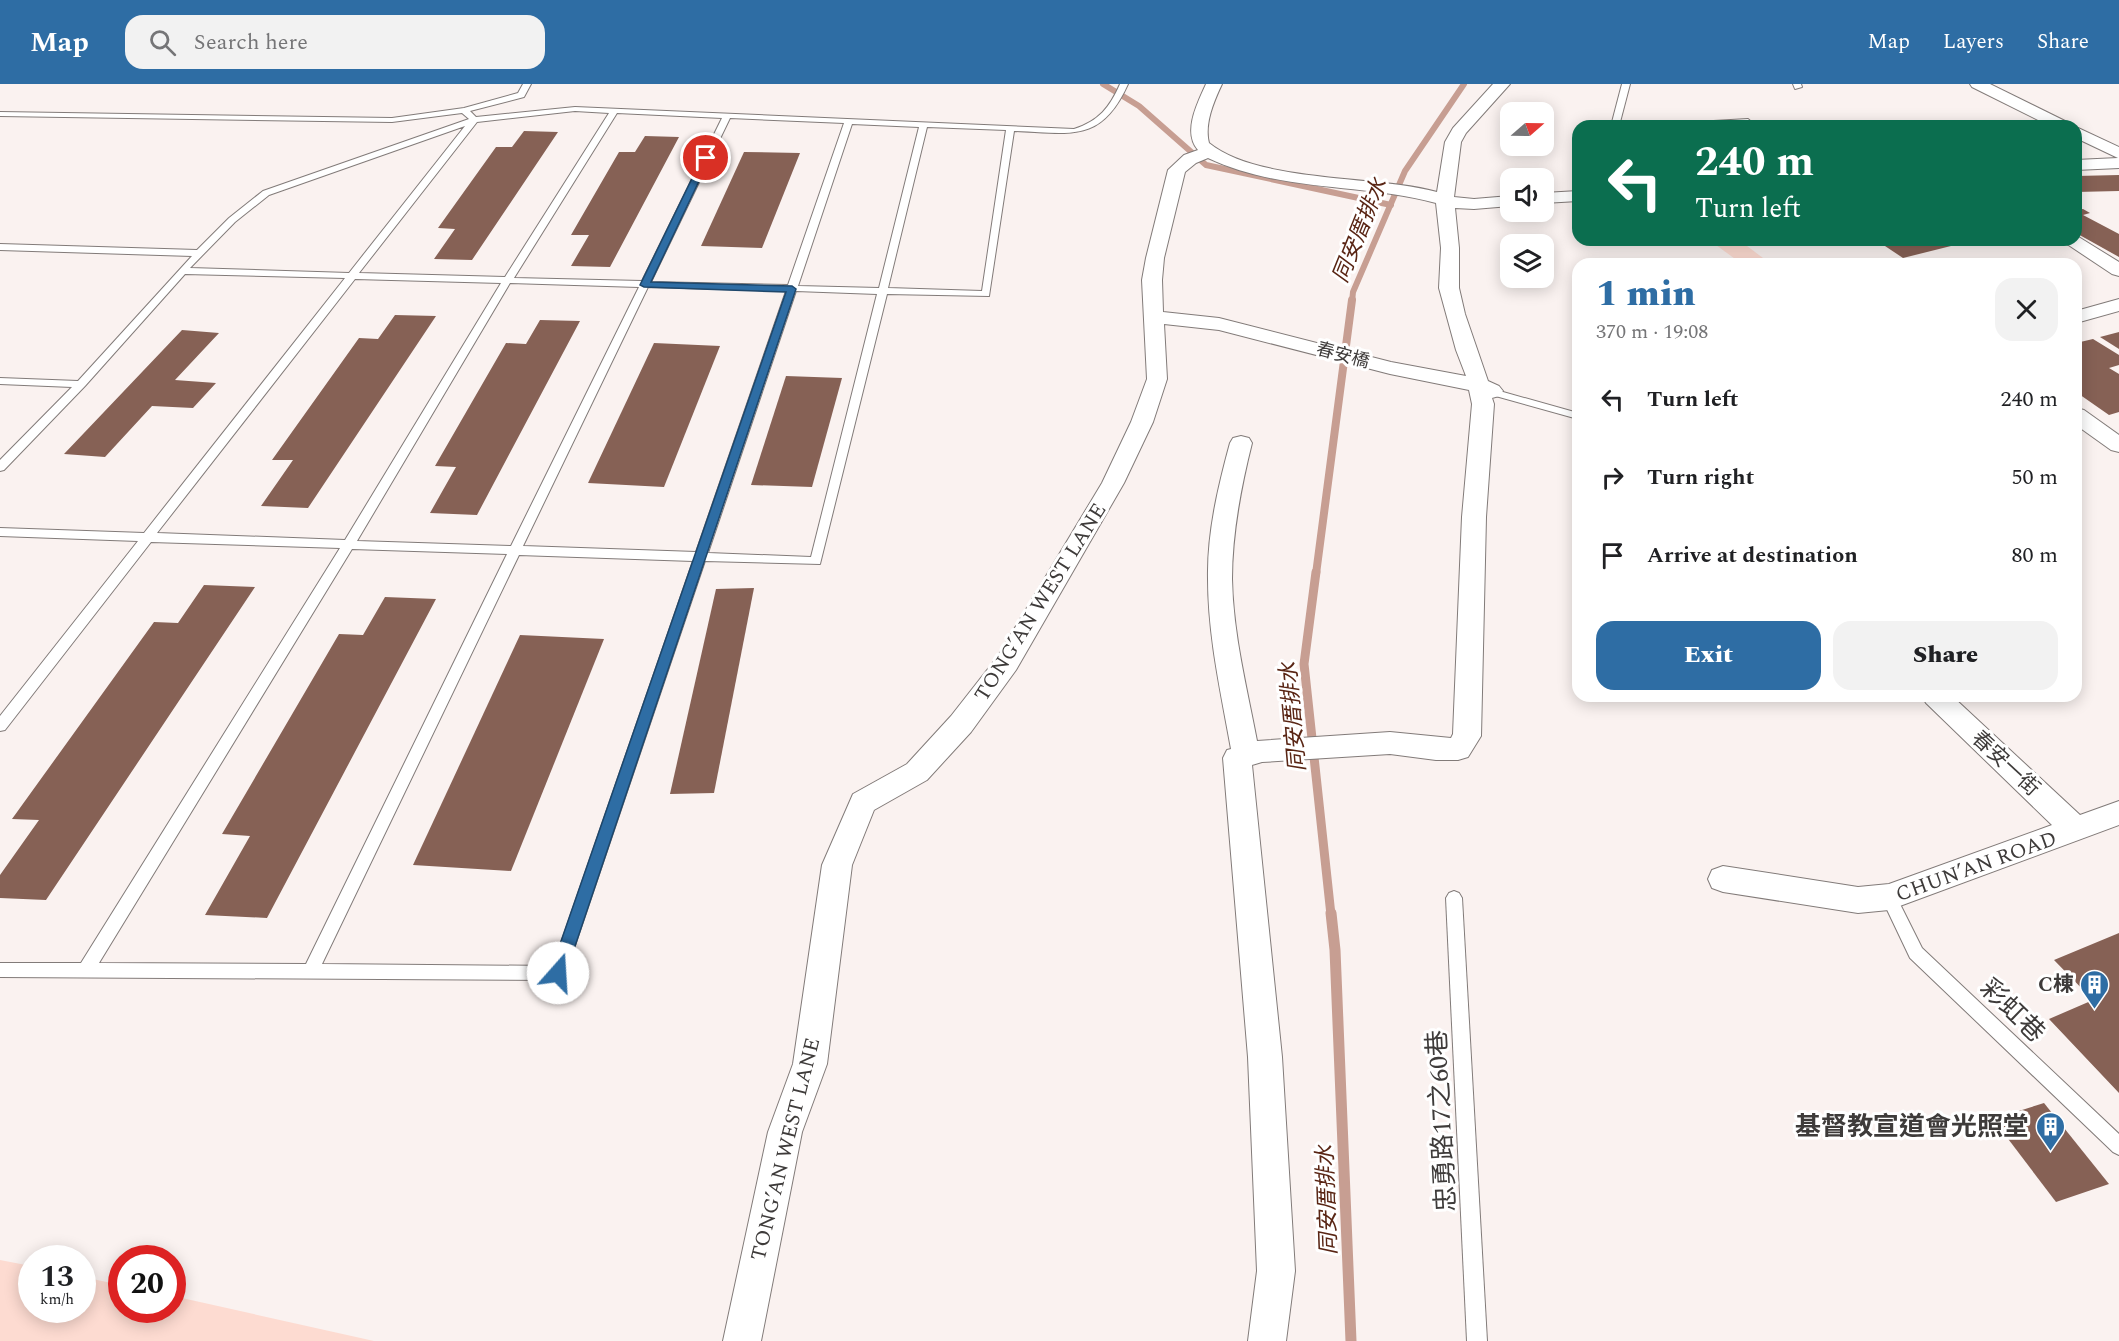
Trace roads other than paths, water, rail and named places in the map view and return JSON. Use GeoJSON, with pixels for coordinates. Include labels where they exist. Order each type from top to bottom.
{"type":"FeatureCollection","features":[{"type":"Feature","properties":{"kind":"street"},"geometry":{"type":"LineString","coordinates":[[1214,84],[1198,134],[1201,144],[1220,159],[1240,165],[1341,184],[1415,192],[1468,204],[1500,202]]}},
{"type":"Feature","properties":{"kind":"street"},"geometry":{"type":"LineString","coordinates":[[1267,1341],[1276,1271],[1265,1057],[1237,758],[1254,753],[1390,743],[1436,749],[1458,749],[1467,736],[1474,517],[1483,404],[1487,389],[1463,341],[1449,288],[1450,248],[1444,200],[1453,142],[1459,131],[1502,84]]}},
{"type":"Feature","properties":{"kind":"street"},"geometry":{"type":"LineString","coordinates":[[1978,84],[2051,120]]}},
{"type":"Feature","properties":{"kind":"street"},"geometry":{"type":"LineString","coordinates":[[2082,135],[2119,153]]}},
{"type":"Feature","properties":{"kind":"street","name":"TONG’AN WEST LANE"},"geometry":{"type":"LineString","coordinates":[[742,1341],[785,1132],[810,1064],[837,865],[847,838],[863,802],[917,772],[961,724],[1007,663],[1113,483],[1137,432],[1157,379],[1152,280],[1155,258],[1177,170],[1190,159],[1209,151]]}},
{"type":"Feature","properties":{"kind":"street"},"geometry":{"type":"LineString","coordinates":[[2082,165],[2119,164]]}},
{"type":"Feature","properties":{"kind":"street"},"geometry":{"type":"LineString","coordinates":[[1554,197],[1572,196]]}},
{"type":"Feature","properties":{"kind":"street"},"geometry":{"type":"LineString","coordinates":[[2080,246],[2119,270]]}},
{"type":"Feature","properties":{"kind":"street"},"geometry":{"type":"LineString","coordinates":[[2082,315],[2119,305]]}},
{"type":"Feature","properties":{"kind":"street","name":"春安橋"},"geometry":{"type":"LineString","coordinates":[[1154,316],[1219,324],[1390,368],[1487,389]]}},
{"type":"Feature","properties":{"kind":"street"},"geometry":{"type":"LineString","coordinates":[[2082,419],[2119,445]]}},
{"type":"Feature","properties":{"kind":"street"},"geometry":{"type":"LineString","coordinates":[[1241,443],[1226,502],[1220,579],[1228,650],[1254,753]]}},
{"type":"Feature","properties":{"kind":"street","name":"春安一街"},"geometry":{"type":"LineString","coordinates":[[1941,702],[2077,830]]}},
{"type":"Feature","properties":{"kind":"street","name":"CHUN’AN ROAD"},"geometry":{"type":"LineString","coordinates":[[1723,879],[1858,900],[1889,897],[2119,813]]}},
{"type":"Feature","properties":{"kind":"lane"},"geometry":{"type":"LineString","coordinates":[[0,114],[392,120],[464,111],[520,95],[527,84]]}},
{"type":"Feature","properties":{"kind":"lane"},"geometry":{"type":"LineString","coordinates":[[0,467],[81,384],[199,253],[232,220],[267,193],[474,120],[575,109],[1074,131],[1096,126],[1115,105],[1124,84]]}},
{"type":"Feature","properties":{"kind":"lane"},"geometry":{"type":"LineString","coordinates":[[1617,120],[1626,84]]}},
{"type":"Feature","properties":{"kind":"lane"},"geometry":{"type":"LineString","coordinates":[[464,111],[474,120]]}},
{"type":"Feature","properties":{"kind":"lane"},"geometry":{"type":"LineString","coordinates":[[85,971],[349,544],[507,281],[614,111]]}},
{"type":"Feature","properties":{"kind":"lane"},"geometry":{"type":"LineString","coordinates":[[310,972],[727,116]]}},
{"type":"Feature","properties":{"kind":"lane"},"geometry":{"type":"LineString","coordinates":[[0,726],[474,120]]}},
{"type":"Feature","properties":{"kind":"lane"},"geometry":{"type":"LineString","coordinates":[[0,970],[558,973],[849,121]]}},
{"type":"Feature","properties":{"kind":"lane"},"geometry":{"type":"LineString","coordinates":[[0,532],[816,561],[924,124]]}},
{"type":"Feature","properties":{"kind":"lane"},"geometry":{"type":"LineString","coordinates":[[183,272],[986,294],[1010,128]]}},
{"type":"Feature","properties":{"kind":"lane"},"geometry":{"type":"LineString","coordinates":[[0,247],[199,253]]}},
{"type":"Feature","properties":{"kind":"lane"},"geometry":{"type":"LineString","coordinates":[[0,381],[81,384]]}},
{"type":"Feature","properties":{"kind":"lane"},"geometry":{"type":"LineString","coordinates":[[1487,389],[1572,415]]}},
{"type":"Feature","properties":{"kind":"lane","name":"彩虹巷"},"geometry":{"type":"LineString","coordinates":[[1889,897],[1916,953],[2119,1146]]}},
{"type":"Feature","properties":{"kind":"lane","name":"忠勇路17之60巷"},"geometry":{"type":"LineString","coordinates":[[1454,898],[1477,1341]]}},
{"type":"Feature","properties":{"kind":"waterway"},"geometry":{"type":"LineString","coordinates":[[1103,84],[1139,106],[1206,165],[1390,205]]}},
{"type":"Feature","properties":{"kind":"waterway","name":"同安厝排水"},"geometry":{"type":"LineString","coordinates":[[1390,205],[1405,171],[1464,84]]}},
{"type":"Feature","properties":{"kind":"waterway","name":"同安厝排水"},"geometry":{"type":"LineString","coordinates":[[1352,302],[1353,292],[1390,205]]}},
{"type":"Feature","properties":{"kind":"waterway","name":"同安厝排水"},"geometry":{"type":"LineString","coordinates":[[1316,574],[1352,300]]}},
{"type":"Feature","properties":{"kind":"waterway","name":"同安厝排水"},"geometry":{"type":"LineString","coordinates":[[1316,572],[1304,664],[1331,915]]}},
{"type":"Feature","properties":{"kind":"waterway","name":"同安厝排水"},"geometry":{"type":"LineString","coordinates":[[1331,913],[1335,950],[1351,1341]]}},
{"type":"Feature","properties":{"kind":"place","name":"C棟"},"geometry":{"type":"Point","coordinates":[2095,1010]}},
{"type":"Feature","properties":{"kind":"place","name":"基督教宣道會光照堂"},"geometry":{"type":"Point","coordinates":[2050,1152]}}]}
